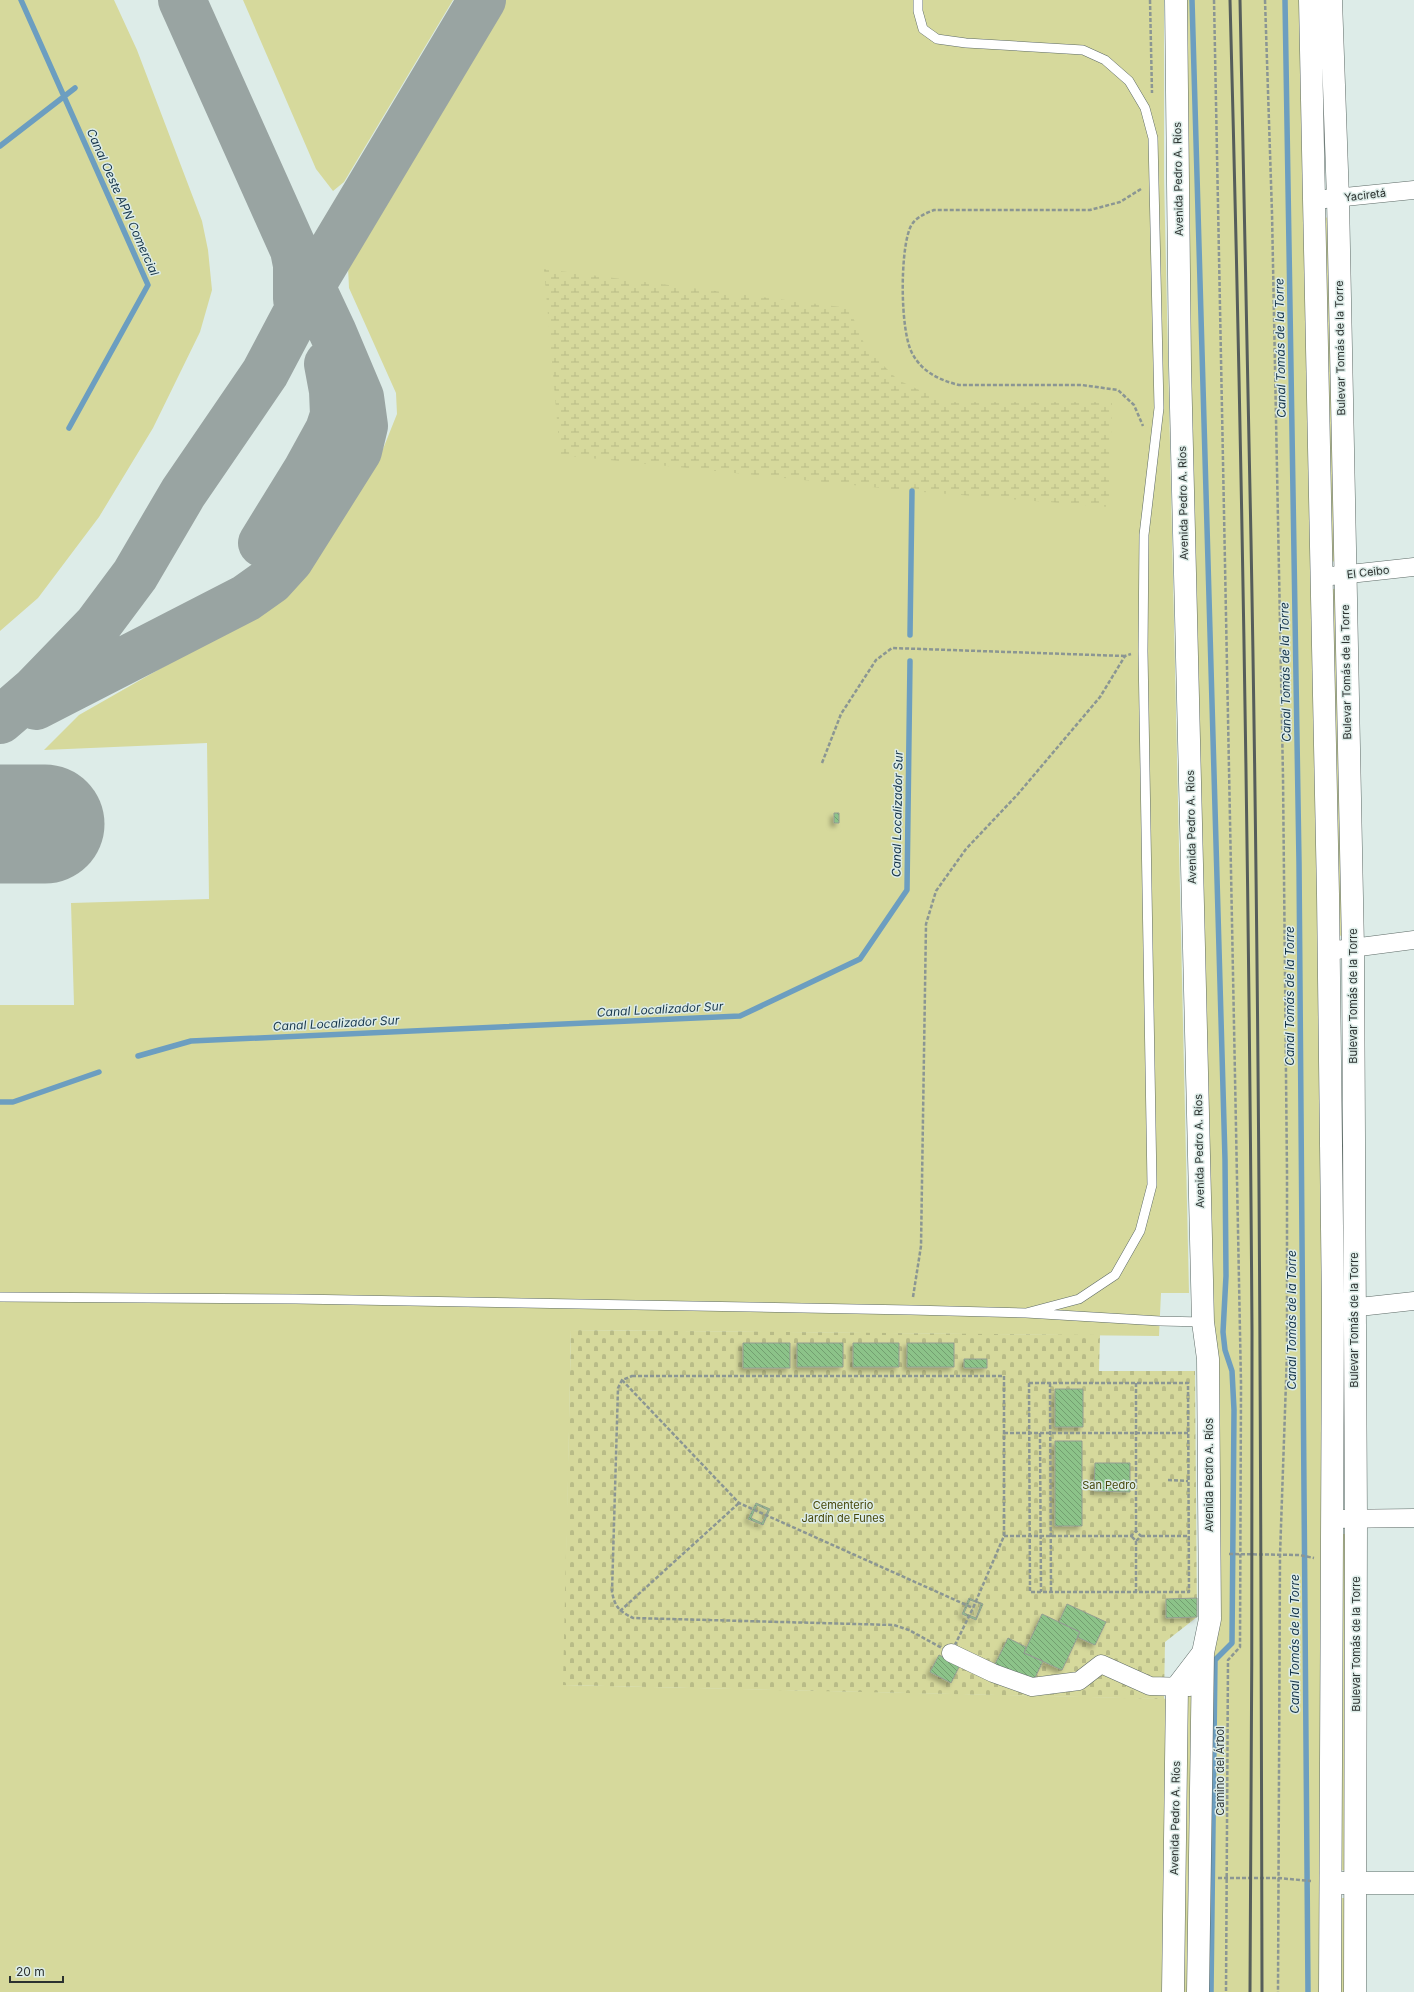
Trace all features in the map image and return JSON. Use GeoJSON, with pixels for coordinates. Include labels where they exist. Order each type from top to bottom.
{"type":"FeatureCollection","features":[{"type":"Feature","properties":{"kind":"street","name":"Avenida Pedro A. Ríos"},"geometry":{"type":"LineString","coordinates":[[1176,0],[1180,366],[1204,1322],[1208,1359],[1210,1619],[1203,1653],[1198,1992]]}},
{"type":"Feature","properties":{"kind":"street","name":"Bulevar Tomás de la Torre"},"geometry":{"type":"LineString","coordinates":[[1310,0],[1329,951],[1333,1310],[1332,1519],[1322,1882],[1330,1992]]}},
{"type":"Feature","properties":{"kind":"street","name":"Bulevar Tomás de la Torre"},"geometry":{"type":"LineString","coordinates":[[1331,0],[1338,199],[1344,574],[1353,948],[1356,1519],[1355,1992]]}},
{"type":"Feature","properties":{"kind":"street","name":"Yaciretá"},"geometry":{"type":"LineString","coordinates":[[1315,200],[1338,199],[1414,190]]}},
{"type":"Feature","properties":{"kind":"street","name":"El Ceibo"},"geometry":{"type":"LineString","coordinates":[[1322,577],[1414,566]]}},
{"type":"Feature","properties":{"kind":"street"},"geometry":{"type":"LineString","coordinates":[[1329,951],[1414,940]]}},
{"type":"Feature","properties":{"kind":"street"},"geometry":{"type":"LineString","coordinates":[[1333,1310],[1414,1301]]}},
{"type":"Feature","properties":{"kind":"street"},"geometry":{"type":"LineString","coordinates":[[1332,1519],[1414,1518]]}},
{"type":"Feature","properties":{"kind":"street"},"geometry":{"type":"LineString","coordinates":[[951,1653],[993,1674],[1032,1686],[1079,1681],[1100,1664],[1150,1686],[1203,1687]]}},
{"type":"Feature","properties":{"kind":"street","name":"Avenida Pedro A. Ríos"},"geometry":{"type":"LineString","coordinates":[[1173,1992],[1177,1686],[1203,1653]]}},
{"type":"Feature","properties":{"kind":"street"},"geometry":{"type":"LineString","coordinates":[[1176,1760],[1202,1760]]}},
{"type":"Feature","properties":{"kind":"street"},"geometry":{"type":"LineString","coordinates":[[1322,1882],[1414,1883]]}},
{"type":"Feature","properties":{"kind":"lane"},"geometry":{"type":"LineString","coordinates":[[918,0],[918,11],[923,29],[938,39],[966,43],[1084,50],[1105,60],[1129,81],[1145,108],[1153,138],[1159,408],[1144,535],[1143,651],[1152,1185],[1140,1231],[1115,1275],[1079,1299],[1026,1313]]}},
{"type":"Feature","properties":{"kind":"lane"},"geometry":{"type":"LineString","coordinates":[[0,1297],[296,1299],[911,1310],[1026,1313],[1160,1321],[1204,1322]]}},
{"type":"Feature","properties":{"kind":"path"},"geometry":{"type":"LineString","coordinates":[[1150,0],[1153,100]]}},
{"type":"Feature","properties":{"kind":"path","name":"Camino del Árbol"},"geometry":{"type":"LineString","coordinates":[[1214,0],[1242,1554],[1240,1646],[1228,1660],[1226,1992]]}},
{"type":"Feature","properties":{"kind":"path"},"geometry":{"type":"LineString","coordinates":[[1265,0],[1272,221],[1283,777],[1287,1173],[1288,1353],[1280,1555],[1278,1992]]}},
{"type":"Feature","properties":{"kind":"path"},"geometry":{"type":"LineString","coordinates":[[1144,427],[1134,405],[1118,390],[1082,385],[958,385],[940,380],[924,368],[912,352],[906,334],[903,292],[904,249],[910,227],[919,217],[934,210],[1090,210],[1120,202],[1140,190],[1154,171]]}},
{"type":"Feature","properties":{"kind":"path"},"geometry":{"type":"LineString","coordinates":[[822,763],[841,714],[876,660],[892,648],[1125,656],[1143,651]]}},
{"type":"Feature","properties":{"kind":"path"},"geometry":{"type":"LineString","coordinates":[[911,1310],[921,1246],[926,924],[936,890],[966,849],[1018,794],[1100,696],[1125,656]]}},
{"type":"Feature","properties":{"kind":"path"},"geometry":{"type":"LineString","coordinates":[[632,1376],[1004,1376],[1004,1536],[973,1608],[951,1653],[909,1630],[894,1625],[633,1618],[620,1611],[615,1604],[612,1592],[618,1388],[622,1380],[632,1376]]}},
{"type":"Feature","properties":{"kind":"path"},"geometry":{"type":"LineString","coordinates":[[622,1380],[739,1503],[973,1608]]}},
{"type":"Feature","properties":{"kind":"path"},"geometry":{"type":"LineString","coordinates":[[1188,1383],[1029,1383],[1029,1433],[1030,1592],[1189,1592]]}},
{"type":"Feature","properties":{"kind":"path"},"geometry":{"type":"LineString","coordinates":[[1050,1383],[1051,1592]]}},
{"type":"Feature","properties":{"kind":"path"},"geometry":{"type":"LineString","coordinates":[[1004,1536],[1131,1536],[1136,1531],[1136,1383]]}},
{"type":"Feature","properties":{"kind":"path"},"geometry":{"type":"LineString","coordinates":[[1004,1433],[1208,1433]]}},
{"type":"Feature","properties":{"kind":"path"},"geometry":{"type":"LineString","coordinates":[[1040,1433],[1041,1592]]}},
{"type":"Feature","properties":{"kind":"path"},"geometry":{"type":"LineString","coordinates":[[1168,1480],[1188,1481]]}},
{"type":"Feature","properties":{"kind":"path"},"geometry":{"type":"LineString","coordinates":[[620,1611],[739,1503]]}},
{"type":"Feature","properties":{"kind":"path"},"geometry":{"type":"LineString","coordinates":[[1136,1531],[1141,1536],[1209,1536]]}},
{"type":"Feature","properties":{"kind":"path"},"geometry":{"type":"LineString","coordinates":[[1131,1536],[1136,1541],[1136,1592]]}},
{"type":"Feature","properties":{"kind":"path"},"geometry":{"type":"LineString","coordinates":[[1136,1541],[1141,1536]]}},
{"type":"Feature","properties":{"kind":"path"},"geometry":{"type":"LineString","coordinates":[[1232,1554],[1299,1555],[1309,1558]]}},
{"type":"Feature","properties":{"kind":"path"},"geometry":{"type":"LineString","coordinates":[[1217,1878],[1278,1878],[1322,1882]]}},
{"type":"Feature","properties":{"kind":"green space"},"geometry":{"type":"Polygon","coordinates":[[[0,0],[114,0],[137,50],[202,221],[208,250],[212,290],[200,332],[153,428],[99,517],[38,598],[0,631],[0,0]]]}},
{"type":"Feature","properties":{"kind":"green space"},"geometry":{"type":"Polygon","coordinates":[[[243,0],[453,0],[344,182],[333,191],[316,169],[243,0]]]}},
{"type":"Feature","properties":{"kind":"green space"},"geometry":{"type":"Polygon","coordinates":[[[503,0],[1164,0],[1164,177],[1189,1293],[1161,1293],[1159,1336],[571,1330],[564,1685],[1177,1699],[1203,1653],[1176,0],[1310,0],[1330,1992],[0,1992],[0,1005],[74,1005],[71,903],[209,899],[207,743],[44,750],[79,715],[272,605],[295,586],[381,454],[397,414],[396,393],[349,288],[348,267],[354,249],[366,227],[503,0]]]}},
{"type":"Feature","properties":{"kind":"green space"},"geometry":{"type":"Polygon","coordinates":[[[1330,217],[1336,562],[1331,561],[1324,218],[1330,217]]]}},
{"type":"Feature","properties":{"kind":"green space"},"geometry":{"type":"Polygon","coordinates":[[[544,269],[849,308],[866,348],[898,380],[945,402],[1112,402],[1109,507],[911,491],[560,455],[544,269]]]}},
{"type":"Feature","properties":{"kind":"green space"},"geometry":{"type":"Polygon","coordinates":[[[1333,589],[1338,589],[1342,936],[1337,935],[1333,589]]]}},
{"type":"Feature","properties":{"kind":"green space","name":"Cementerio Jardín de Funes"},"geometry":{"type":"Polygon","coordinates":[[[571,1330],[1100,1335],[1099,1371],[1195,1371],[1197,1617],[1165,1642],[1164,1699],[563,1685],[571,1330]]]}},
{"type":"Feature","properties":{"kind":"green space"},"geometry":{"type":"Polygon","coordinates":[[[1342,1534],[1348,1534],[1346,1871],[1341,1870],[1342,1534]]]}},
{"type":"Feature","properties":{"kind":"green space"},"geometry":{"type":"Polygon","coordinates":[[[1340,1898],[1345,1898],[1348,1992],[1337,1992],[1340,1898]]]}},
{"type":"Feature","properties":{"kind":"building"},"geometry":{"type":"Polygon","coordinates":[[[834,813],[839,813],[839,823],[834,823],[834,813]]]}},
{"type":"Feature","properties":{"kind":"building"},"geometry":{"type":"Polygon","coordinates":[[[743,1343],[790,1343],[790,1368],[743,1368],[743,1343]]]}},
{"type":"Feature","properties":{"kind":"building"},"geometry":{"type":"Polygon","coordinates":[[[797,1343],[843,1343],[843,1367],[797,1367],[797,1343]]]}},
{"type":"Feature","properties":{"kind":"building"},"geometry":{"type":"Polygon","coordinates":[[[853,1343],[899,1343],[899,1367],[853,1367],[853,1343]]]}},
{"type":"Feature","properties":{"kind":"building"},"geometry":{"type":"Polygon","coordinates":[[[907,1343],[954,1343],[954,1367],[907,1367],[907,1343]]]}},
{"type":"Feature","properties":{"kind":"building"},"geometry":{"type":"Polygon","coordinates":[[[964,1359],[987,1359],[987,1368],[964,1368],[964,1359]]]}},
{"type":"Feature","properties":{"kind":"building"},"geometry":{"type":"Polygon","coordinates":[[[1055,1389],[1083,1389],[1083,1427],[1055,1427],[1055,1389]]]}},
{"type":"Feature","properties":{"kind":"building"},"geometry":{"type":"Polygon","coordinates":[[[1055,1441],[1082,1441],[1082,1526],[1055,1526],[1055,1441]]]}},
{"type":"Feature","properties":{"kind":"building"},"geometry":{"type":"Polygon","coordinates":[[[1095,1463],[1130,1463],[1130,1492],[1094,1491],[1095,1463]]]}},
{"type":"Feature","properties":{"kind":"building"},"geometry":{"type":"Polygon","coordinates":[[[756,1503],[770,1509],[763,1525],[748,1519],[756,1503]],[[757,1505],[751,1518],[762,1523],[768,1510],[757,1505]]]}},
{"type":"Feature","properties":{"kind":"building"},"geometry":{"type":"Polygon","coordinates":[[[969,1598],[983,1604],[976,1620],[962,1614],[969,1598]],[[970,1600],[964,1613],[976,1618],[981,1604],[970,1600]]]}},
{"type":"Feature","properties":{"kind":"building"},"geometry":{"type":"Polygon","coordinates":[[[1197,1598],[1197,1617],[1166,1618],[1166,1599],[1197,1598]]]}},
{"type":"Feature","properties":{"kind":"building"},"geometry":{"type":"Polygon","coordinates":[[[1067,1604],[1106,1622],[1095,1645],[1077,1637],[1080,1632],[1059,1622],[1067,1604]]]}},
{"type":"Feature","properties":{"kind":"building"},"geometry":{"type":"Polygon","coordinates":[[[1042,1614],[1080,1632],[1062,1670],[1024,1653],[1042,1614]]]}},
{"type":"Feature","properties":{"kind":"building"},"geometry":{"type":"Polygon","coordinates":[[[1008,1638],[1026,1647],[1024,1653],[1043,1661],[1033,1682],[995,1664],[1008,1638]]]}},
{"type":"Feature","properties":{"kind":"building"},"geometry":{"type":"Polygon","coordinates":[[[939,1655],[960,1665],[951,1683],[930,1672],[939,1655]]]}},
{"type":"Feature","properties":{"kind":"waterway","name":"Canal Oeste APN Comercial"},"geometry":{"type":"LineString","coordinates":[[21,0],[148,285],[69,428]]}},
{"type":"Feature","properties":{"kind":"waterway"},"geometry":{"type":"LineString","coordinates":[[1192,0],[1225,1159],[1226,1276],[1223,1332],[1225,1350],[1232,1371],[1234,1410],[1232,1643],[1215,1660],[1211,1992]]}},
{"type":"Feature","properties":{"kind":"waterway","name":"Canal Tomás de la Torre"},"geometry":{"type":"LineString","coordinates":[[1285,0],[1299,862],[1308,1992]]}},
{"type":"Feature","properties":{"kind":"waterway"},"geometry":{"type":"LineString","coordinates":[[0,146],[75,88]]}},
{"type":"Feature","properties":{"kind":"waterway","name":"Canal Localizador Sur"},"geometry":{"type":"LineString","coordinates":[[910,635],[912,491]]}},
{"type":"Feature","properties":{"kind":"waterway","name":"Canal Localizador Sur"},"geometry":{"type":"LineString","coordinates":[[138,1056],[191,1041],[740,1016],[860,959],[907,890],[910,661]]}},
{"type":"Feature","properties":{"kind":"waterway"},"geometry":{"type":"LineString","coordinates":[[0,1102],[13,1102],[99,1072]]}},
{"type":"Feature","properties":{"kind":"taxiway"},"geometry":{"type":"LineString","coordinates":[[182,0],[294,250],[297,265],[297,299]]}},
{"type":"Feature","properties":{"kind":"taxiway"},"geometry":{"type":"LineString","coordinates":[[0,720],[35,690],[97,626],[135,575],[183,493],[265,373],[311,286],[482,0]]}},
{"type":"Feature","properties":{"kind":"taxiway"},"geometry":{"type":"LineString","coordinates":[[36,706],[246,598],[270,581],[290,559],[358,451],[364,426],[360,397],[333,333],[301,265]]}},
{"type":"Feature","properties":{"kind":"taxiway"},"geometry":{"type":"LineString","coordinates":[[262,543],[307,470],[329,430],[334,415],[333,391],[328,364]]}},
{"type":"Feature","properties":{"kind":"runway"},"geometry":{"type":"LineString","coordinates":[[0,824],[45,824]]}},
{"type":"Feature","properties":{"kind":"railway"},"geometry":{"type":"LineString","coordinates":[[1230,0],[1241,499],[1251,1165],[1252,1496],[1250,1992]]}},
{"type":"Feature","properties":{"kind":"railway"},"geometry":{"type":"LineString","coordinates":[[1240,0],[1248,338],[1258,1084],[1262,1992]]}},
{"type":"Feature","properties":{"kind":"park label","name":"San Pedro"},"geometry":{"type":"Point","coordinates":[1109,1485]}}]}
